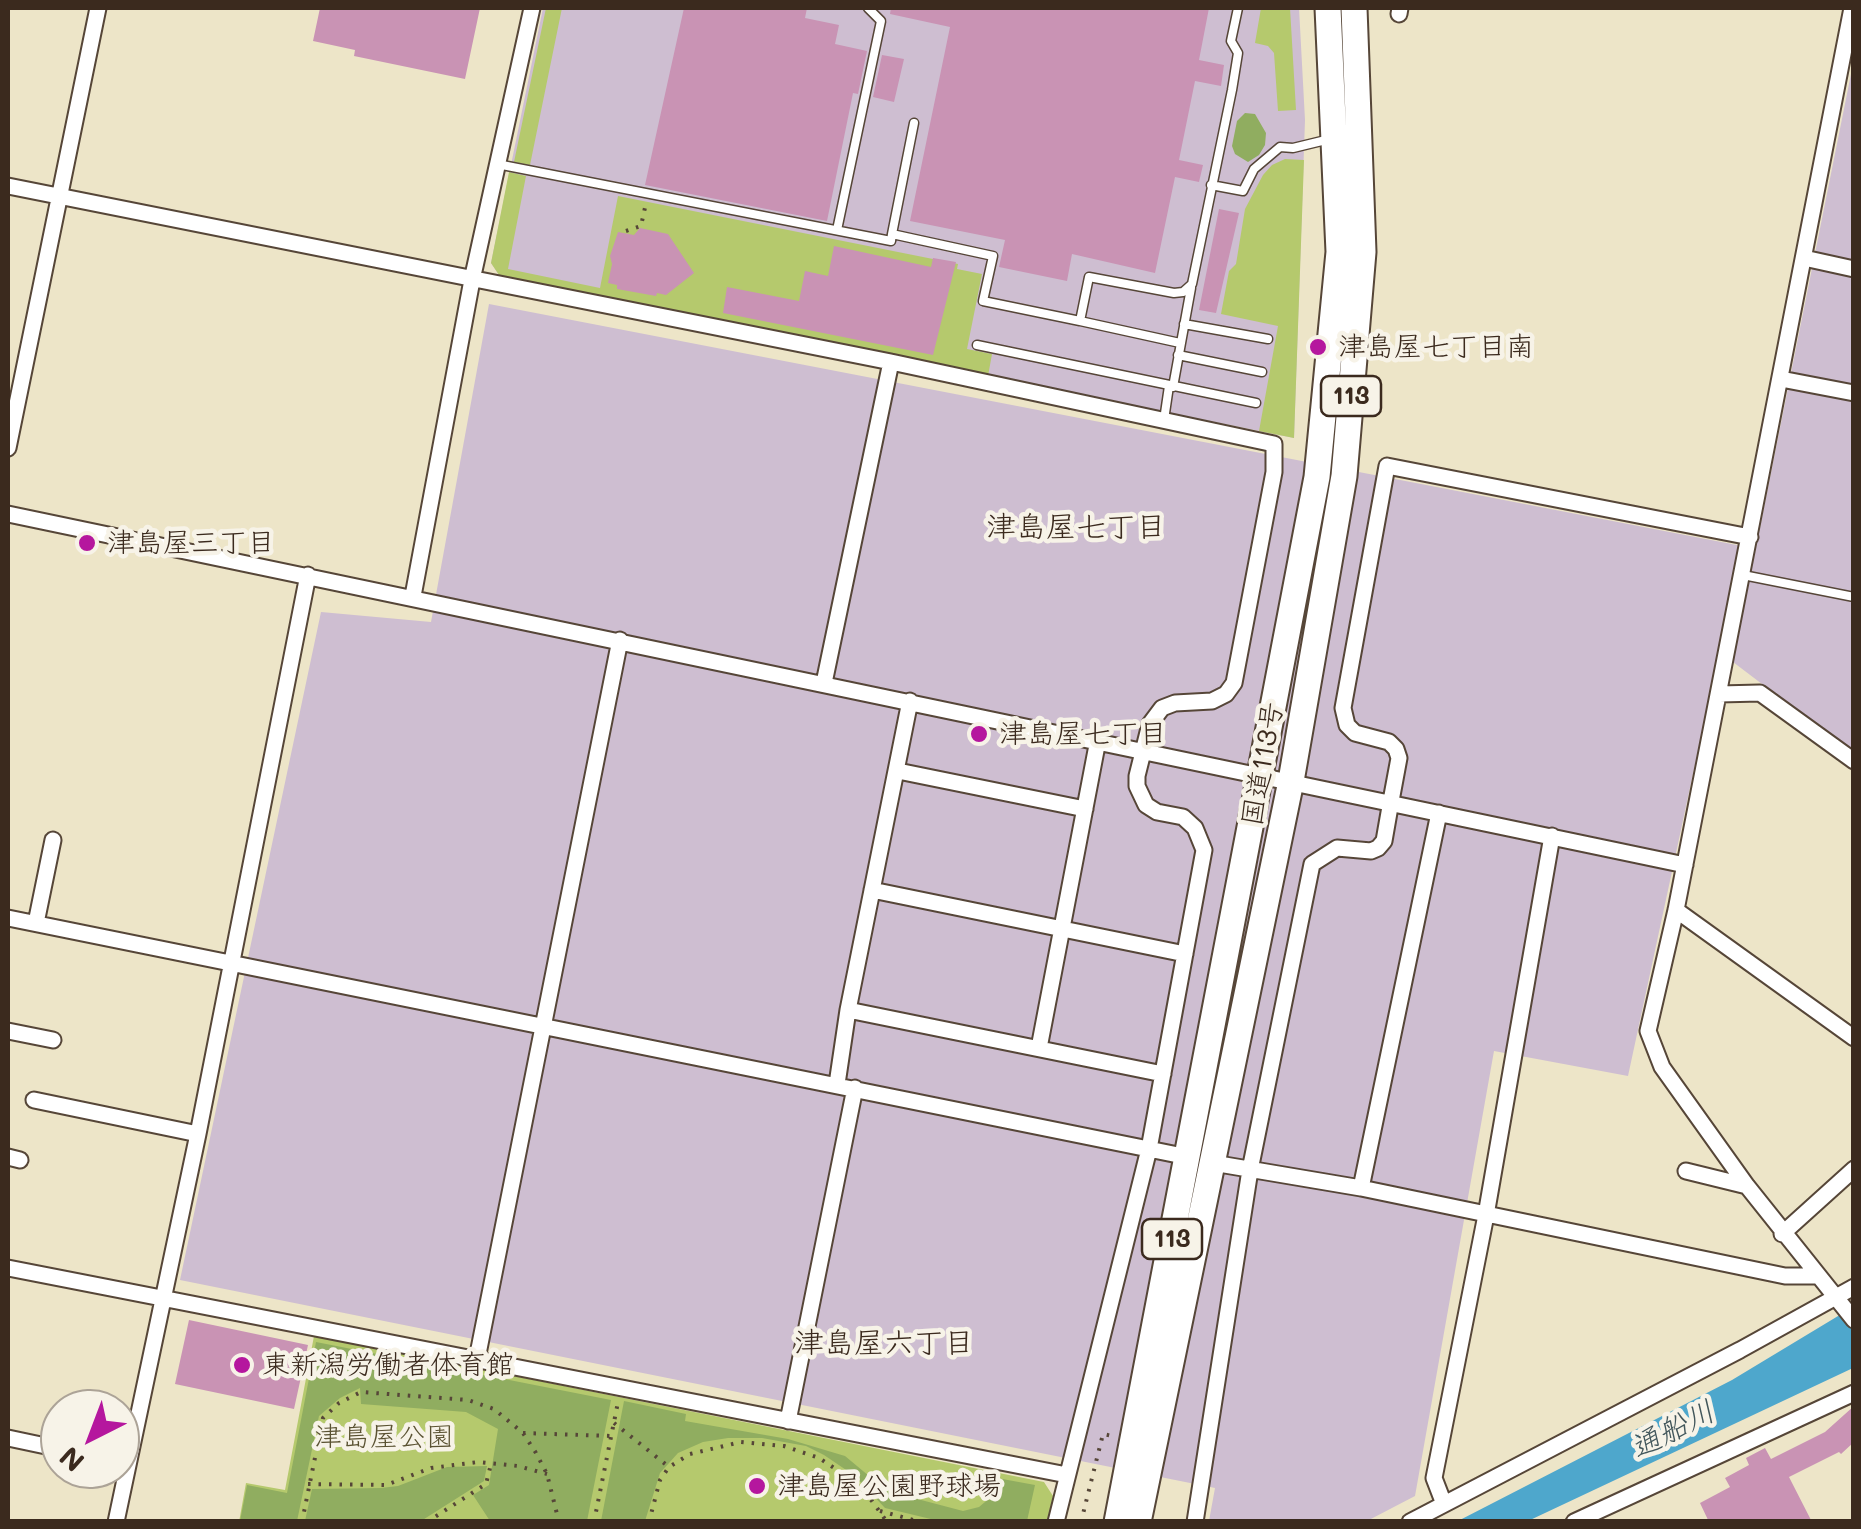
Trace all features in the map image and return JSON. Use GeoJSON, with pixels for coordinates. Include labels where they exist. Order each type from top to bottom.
{"type":"FeatureCollection","features":[{"type":"Feature","properties":{"kind":"highway","name":"国道113号"},"geometry":{"type":"LineString","coordinates":[[1138,1522],[1200,1160],[1226,956],[1317,477],[1339,252],[1328,8]]}},
{"type":"Feature","properties":{"kind":"highway","name":"国道113号"},"geometry":{"type":"LineString","coordinates":[[1117,1522],[1200,1160],[1254,965],[1344,476],[1363,252],[1354,8]]}},
{"type":"Feature","properties":{"kind":"street"},"geometry":{"type":"LineString","coordinates":[[8,448],[98,8]]}},
{"type":"Feature","properties":{"kind":"street"},"geometry":{"type":"LineString","coordinates":[[412,596],[472,280],[532,8]]}},
{"type":"Feature","properties":{"kind":"street"},"geometry":{"type":"LineString","coordinates":[[1852,8],[1685,865],[1648,1032],[1662,1066],[1747,1186],[1814,1276],[1854,1320]]}},
{"type":"Feature","properties":{"kind":"street"},"geometry":{"type":"LineString","coordinates":[[8,186],[891,362],[1274,444],[1274,472],[1234,682],[1226,694],[1212,700],[1175,702],[1162,708],[1150,724],[1136,776],[1146,806],[1183,817],[1196,828],[1204,850],[1148,1150],[1056,1522]]}},
{"type":"Feature","properties":{"kind":"street"},"geometry":{"type":"LineString","coordinates":[[1804,258],[1854,269]]}},
{"type":"Feature","properties":{"kind":"street"},"geometry":{"type":"LineString","coordinates":[[824,682],[891,362]]}},
{"type":"Feature","properties":{"kind":"street"},"geometry":{"type":"LineString","coordinates":[[1781,378],[1854,394]]}},
{"type":"Feature","properties":{"kind":"street"},"geometry":{"type":"LineString","coordinates":[[1195,1522],[1250,1170],[1312,864],[1336,848],[1378,848],[1384,840],[1399,758],[1389,742],[1355,733],[1347,724],[1343,708],[1387,466],[1750,537]]}},
{"type":"Feature","properties":{"kind":"street"},"geometry":{"type":"LineString","coordinates":[[8,514],[1685,865]]}},
{"type":"Feature","properties":{"kind":"street"},"geometry":{"type":"LineString","coordinates":[[140,1395],[198,1134],[308,575]]}},
{"type":"Feature","properties":{"kind":"street"},"geometry":{"type":"LineString","coordinates":[[477,1359],[620,640]]}},
{"type":"Feature","properties":{"kind":"street"},"geometry":{"type":"LineString","coordinates":[[1719,694],[1760,693],[1854,761]]}},
{"type":"Feature","properties":{"kind":"street"},"geometry":{"type":"LineString","coordinates":[[837,1084],[848,1010],[910,701]]}},
{"type":"Feature","properties":{"kind":"street"},"geometry":{"type":"LineString","coordinates":[[1039,1048],[1098,740]]}},
{"type":"Feature","properties":{"kind":"street"},"geometry":{"type":"LineString","coordinates":[[898,771],[1085,809]]}},
{"type":"Feature","properties":{"kind":"street"},"geometry":{"type":"LineString","coordinates":[[1361,1188],[1440,813]]}},
{"type":"Feature","properties":{"kind":"street"},"geometry":{"type":"LineString","coordinates":[[1444,1504],[1434,1478],[1486,1214],[1552,836]]}},
{"type":"Feature","properties":{"kind":"street"},"geometry":{"type":"LineString","coordinates":[[36,923],[53,840]]}},
{"type":"Feature","properties":{"kind":"street"},"geometry":{"type":"LineString","coordinates":[[872,890],[1185,954]]}},
{"type":"Feature","properties":{"kind":"street"},"geometry":{"type":"LineString","coordinates":[[1676,910],[1854,1038]]}},
{"type":"Feature","properties":{"kind":"street"},"geometry":{"type":"LineString","coordinates":[[8,918],[1148,1150],[1361,1188],[1785,1276],[1814,1276]]}},
{"type":"Feature","properties":{"kind":"street"},"geometry":{"type":"LineString","coordinates":[[848,1010],[1164,1074]]}},
{"type":"Feature","properties":{"kind":"street"},"geometry":{"type":"LineString","coordinates":[[8,1032],[53,1040]]}},
{"type":"Feature","properties":{"kind":"street"},"geometry":{"type":"LineString","coordinates":[[788,1422],[855,1088]]}},
{"type":"Feature","properties":{"kind":"street"},"geometry":{"type":"LineString","coordinates":[[34,1100],[198,1134]]}},
{"type":"Feature","properties":{"kind":"street"},"geometry":{"type":"LineString","coordinates":[[1782,1234],[1854,1169]]}},
{"type":"Feature","properties":{"kind":"street"},"geometry":{"type":"LineString","coordinates":[[1686,1171],[1747,1186]]}},
{"type":"Feature","properties":{"kind":"street"},"geometry":{"type":"LineString","coordinates":[[8,1268],[1067,1475]]}},
{"type":"Feature","properties":{"kind":"street"},"geometry":{"type":"LineString","coordinates":[[1410,1522],[1854,1287]]}},
{"type":"Feature","properties":{"kind":"street"},"geometry":{"type":"LineString","coordinates":[[1574,1522],[1854,1393]]}},
{"type":"Feature","properties":{"kind":"street"},"geometry":{"type":"LineString","coordinates":[[8,1438],[40,1445]]}},
{"type":"Feature","properties":{"kind":"street"},"geometry":{"type":"LineString","coordinates":[[116,1522],[120,1489]]}},
{"type":"Feature","properties":{"kind":"lane"},"geometry":{"type":"LineString","coordinates":[[837,230],[881,21],[868,8]]}},
{"type":"Feature","properties":{"kind":"lane"},"geometry":{"type":"LineString","coordinates":[[1164,420],[1238,53],[1231,40],[1238,8]]}},
{"type":"Feature","properties":{"kind":"lane"},"geometry":{"type":"LineString","coordinates":[[497,164],[890,241],[914,124]]}},
{"type":"Feature","properties":{"kind":"lane"},"geometry":{"type":"LineString","coordinates":[[1211,185],[1242,191],[1254,169],[1280,147],[1293,148],[1334,138]]}},
{"type":"Feature","properties":{"kind":"lane"},"geometry":{"type":"LineString","coordinates":[[892,234],[993,256],[984,301],[1180,343]]}},
{"type":"Feature","properties":{"kind":"lane"},"geometry":{"type":"LineString","coordinates":[[1080,321],[1089,277],[1174,293],[1183,292],[1192,284]]}},
{"type":"Feature","properties":{"kind":"lane"},"geometry":{"type":"LineString","coordinates":[[1184,324],[1268,339]]}},
{"type":"Feature","properties":{"kind":"lane"},"geometry":{"type":"LineString","coordinates":[[977,345],[1256,404]]}},
{"type":"Feature","properties":{"kind":"lane"},"geometry":{"type":"LineString","coordinates":[[1178,355],[1262,372]]}},
{"type":"Feature","properties":{"kind":"lane"},"geometry":{"type":"LineString","coordinates":[[1742,575],[1854,597]]}},
{"type":"Feature","properties":{"kind":"path"},"geometry":{"type":"LineString","coordinates":[[626,231],[641,226],[648,193]]}},
{"type":"Feature","properties":{"kind":"path"},"geometry":{"type":"LineString","coordinates":[[594,1522],[620,1387]]}},
{"type":"Feature","properties":{"kind":"path"},"geometry":{"type":"LineString","coordinates":[[302,1522],[322,1418],[339,1403],[361,1392],[468,1400],[494,1409],[522,1434],[547,1474],[559,1522]]}},
{"type":"Feature","properties":{"kind":"path"},"geometry":{"type":"LineString","coordinates":[[614,1423],[669,1467]]}},
{"type":"Feature","properties":{"kind":"path"},"geometry":{"type":"LineString","coordinates":[[522,1434],[611,1436]]}},
{"type":"Feature","properties":{"kind":"path"},"geometry":{"type":"LineString","coordinates":[[1080,1522],[1103,1434],[1112,1436]]}},
{"type":"Feature","properties":{"kind":"path"},"geometry":{"type":"LineString","coordinates":[[649,1522],[660,1480],[669,1467],[690,1454],[724,1444],[784,1446],[836,1467],[887,1522]]}},
{"type":"Feature","properties":{"kind":"path"},"geometry":{"type":"LineString","coordinates":[[308,1484],[386,1484],[430,1468],[492,1463],[547,1474]]}},
{"type":"Feature","properties":{"kind":"path"},"geometry":{"type":"LineString","coordinates":[[427,1522],[486,1484],[492,1463]]}},
{"type":"Feature","properties":{"kind":"path"},"geometry":{"type":"LineString","coordinates":[[880,1511],[921,1522]]}},
{"type":"Feature","properties":{"kind":"path"},"geometry":{"type":"LineString","coordinates":[[1031,1522],[1034,1513]]}},
{"type":"Feature","properties":{"kind":"shaded area"},"geometry":{"type":"Polygon","coordinates":[[[543,8],[1299,8],[1305,120],[1294,438],[501,278],[491,263],[543,8]]]}},
{"type":"Feature","properties":{"kind":"shaded area"},"geometry":{"type":"Polygon","coordinates":[[[1853,64],[1853,753],[1733,662],[1853,64]]]}},
{"type":"Feature","properties":{"kind":"shaded area"},"geometry":{"type":"Polygon","coordinates":[[[489,304],[1742,546],[1628,1076],[1494,1051],[1415,1496],[1367,1521],[1209,1521],[1215,1488],[180,1280],[321,612],[431,622],[489,304]]]}},
{"type":"Feature","properties":{"kind":"green space"},"geometry":{"type":"Polygon","coordinates":[[[546,8],[562,8],[530,165],[514,162],[546,8]]]}},
{"type":"Feature","properties":{"kind":"green space"},"geometry":{"type":"Polygon","coordinates":[[[1261,8],[1290,8],[1296,110],[1278,111],[1274,53],[1268,46],[1255,43],[1261,8]]]}},
{"type":"Feature","properties":{"kind":"green space"},"geometry":{"type":"Polygon","coordinates":[[[1245,113],[1255,114],[1266,133],[1259,155],[1248,162],[1235,154],[1232,146],[1237,121],[1245,113]]]}},
{"type":"Feature","properties":{"kind":"green space"},"geometry":{"type":"Polygon","coordinates":[[[1285,159],[1304,160],[1294,438],[1259,431],[1278,326],[1221,314],[1229,271],[1236,264],[1245,209],[1263,175],[1285,159]]]}},
{"type":"Feature","properties":{"kind":"green space"},"geometry":{"type":"Polygon","coordinates":[[[509,172],[526,176],[508,269],[600,288],[618,196],[958,264],[957,269],[982,274],[967,349],[992,354],[988,376],[501,278],[491,263],[509,172]]]}},
{"type":"Feature","properties":{"kind":"green space","name":"津島屋公園"},"geometry":{"type":"Polygon","coordinates":[[[314,1336],[1044,1482],[1053,1496],[1047,1522],[239,1522],[246,1483],[285,1490],[314,1336]]]}},
{"type":"Feature","properties":{"kind":"green space"},"geometry":{"type":"Polygon","coordinates":[[[316,1342],[611,1400],[587,1521],[490,1521],[473,1495],[489,1485],[498,1429],[466,1412],[361,1404],[360,1388],[340,1398],[319,1416],[297,1521],[240,1521],[247,1485],[287,1493],[316,1342]]]}},
{"type":"Feature","properties":{"kind":"green space"},"geometry":{"type":"Polygon","coordinates":[[[624,1401],[686,1414],[685,1421],[788,1439],[845,1456],[887,1491],[963,1511],[979,1507],[991,1497],[997,1478],[1035,1485],[1027,1521],[939,1521],[885,1508],[855,1476],[806,1446],[762,1438],[728,1438],[703,1442],[678,1453],[660,1473],[645,1521],[601,1521],[624,1401]]]}},
{"type":"Feature","properties":{"kind":"green space"},"geometry":{"type":"Polygon","coordinates":[[[487,1466],[484,1481],[421,1521],[305,1521],[312,1489],[398,1486],[447,1467],[487,1466]]]}},
{"type":"Feature","properties":{"kind":"water","name":"通船川"},"geometry":{"type":"Polygon","coordinates":[[[1853,1307],[1853,1368],[1528,1521],[1456,1522],[1732,1380],[1853,1307]]]}},
{"type":"Feature","properties":{"kind":"building"},"geometry":{"type":"Polygon","coordinates":[[[320,8],[480,8],[465,79],[354,56],[355,50],[313,41],[320,8]]]}},
{"type":"Feature","properties":{"kind":"building"},"geometry":{"type":"Polygon","coordinates":[[[684,8],[807,8],[805,18],[839,25],[835,44],[867,51],[858,94],[853,93],[827,221],[645,185],[684,8]]]}},
{"type":"Feature","properties":{"kind":"building"},"geometry":{"type":"Polygon","coordinates":[[[891,8],[1209,8],[1199,60],[1224,65],[1221,86],[1195,81],[1179,160],[1203,165],[1199,182],[1175,177],[1155,273],[1072,254],[1067,281],[999,267],[1005,240],[910,221],[950,27],[890,14],[891,8]]]}},
{"type":"Feature","properties":{"kind":"building"},"geometry":{"type":"Polygon","coordinates":[[[882,55],[904,59],[894,102],[873,97],[882,55]]]}},
{"type":"Feature","properties":{"kind":"building"},"geometry":{"type":"Polygon","coordinates":[[[1219,209],[1239,213],[1216,313],[1199,310],[1219,209]]]}},
{"type":"Feature","properties":{"kind":"building"},"geometry":{"type":"Polygon","coordinates":[[[640,228],[668,234],[694,273],[666,295],[617,289],[617,285],[608,283],[610,256],[618,232],[634,235],[640,228]]]}},
{"type":"Feature","properties":{"kind":"building"},"geometry":{"type":"Polygon","coordinates":[[[834,246],[931,267],[933,258],[956,262],[933,355],[723,313],[727,287],[799,301],[805,271],[828,276],[834,246]]]}},
{"type":"Feature","properties":{"kind":"building"},"geometry":{"type":"Polygon","coordinates":[[[189,1320],[308,1345],[294,1409],[175,1384],[189,1320]]]}},
{"type":"Feature","properties":{"kind":"building"},"geometry":{"type":"Polygon","coordinates":[[[1854,1406],[1854,1442],[1841,1454],[1789,1477],[1812,1522],[1709,1522],[1700,1503],[1730,1487],[1725,1478],[1749,1465],[1746,1458],[1765,1448],[1771,1459],[1825,1432],[1854,1406]]]}},
{"type":"Feature","properties":{"kind":"place","name":"津島屋七丁目南"},"geometry":{"type":"Point","coordinates":[1318,347]}},
{"type":"Feature","properties":{"kind":"place","name":"津島屋三丁目"},"geometry":{"type":"Point","coordinates":[87,543]}},
{"type":"Feature","properties":{"kind":"place","name":"津島屋七丁目"},"geometry":{"type":"Point","coordinates":[979,734]}},
{"type":"Feature","properties":{"kind":"place","name":"東新潟労働者体育館"},"geometry":{"type":"Point","coordinates":[242,1365]}},
{"type":"Feature","properties":{"kind":"place","name":"津島屋公園野球場"},"geometry":{"type":"Point","coordinates":[757,1486]}},
{"type":"Feature","properties":{"kind":"district","name":"津島屋七丁目"},"geometry":{"type":"Point","coordinates":[1076,528]}},
{"type":"Feature","properties":{"kind":"district","name":"津島屋六丁目"},"geometry":{"type":"Point","coordinates":[884,1344]}}]}
